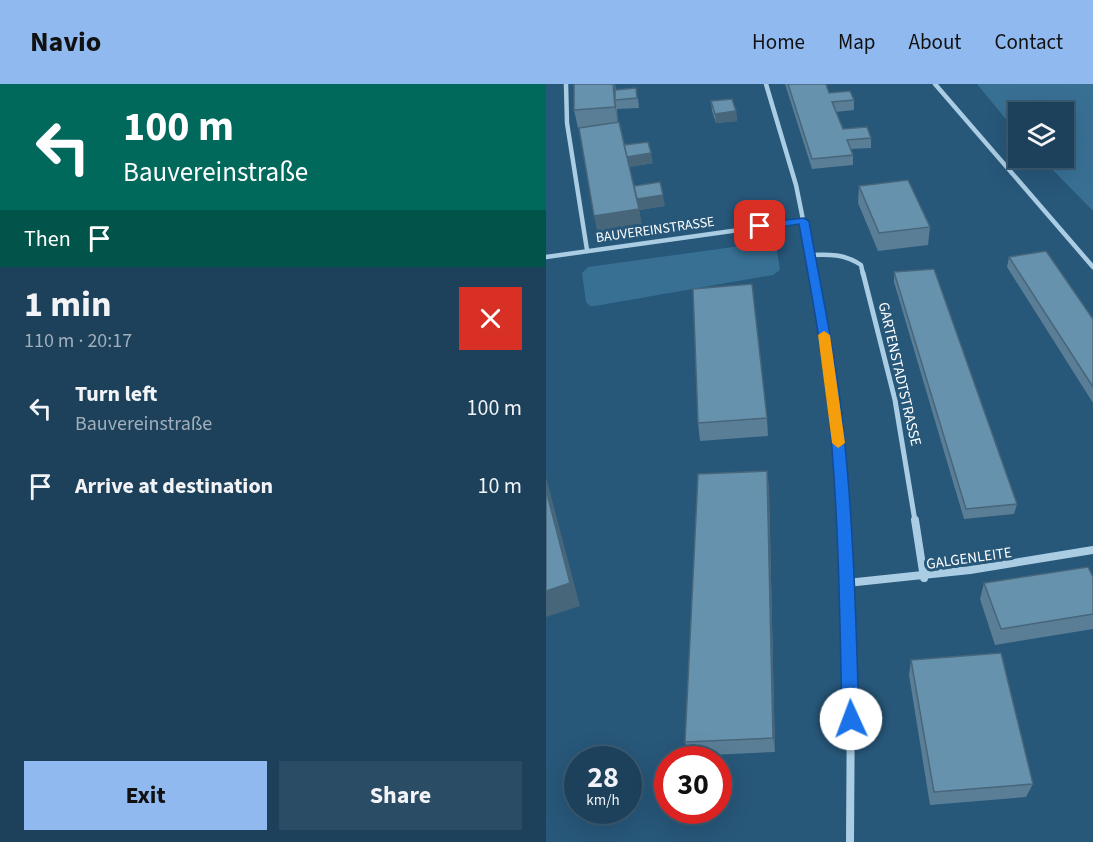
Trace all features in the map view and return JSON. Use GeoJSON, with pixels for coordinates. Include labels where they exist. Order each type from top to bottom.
{"type":"FeatureCollection","features":[{"type":"Feature","properties":{"kind":"street"},"geometry":{"type":"LineString","coordinates":[[566,84],[567,123],[587,250]]}},
{"type":"Feature","properties":{"kind":"street"},"geometry":{"type":"LineString","coordinates":[[766,84],[804,221],[838,436],[847,583],[852,764],[850,842]]}},
{"type":"Feature","properties":{"kind":"street"},"geometry":{"type":"LineString","coordinates":[[935,84],[1093,267]]}},
{"type":"Feature","properties":{"kind":"street","name":"BAUVEREINSTRASSE"},"geometry":{"type":"LineString","coordinates":[[546,257],[804,221]]}},
{"type":"Feature","properties":{"kind":"street","name":"GARTENSTADTSTRASSE"},"geometry":{"type":"LineString","coordinates":[[810,255],[837,254],[852,258],[861,266],[895,400],[924,578]]}},
{"type":"Feature","properties":{"kind":"street","name":"GALGENLEITE"},"geometry":{"type":"LineString","coordinates":[[847,583],[924,578],[1027,563],[1093,550]]}},
{"type":"Feature","properties":{"kind":"shaded area"},"geometry":{"type":"Polygon","coordinates":[[[977,84],[1093,84],[1093,211],[1051,168],[1074,168],[1074,102],[1008,102],[1008,122],[977,84]]]}},
{"type":"Feature","properties":{"kind":"shaded area"},"geometry":{"type":"Polygon","coordinates":[[[769,242],[776,245],[780,270],[773,275],[595,306],[590,306],[586,302],[582,273],[588,267],[769,242]]]}},
{"type":"Feature","properties":{"kind":"building"},"geometry":{"type":"Polygon","coordinates":[[[574,84],[613,84],[615,107],[574,110],[574,84]]]}},
{"type":"Feature","properties":{"kind":"building"},"geometry":{"type":"Polygon","coordinates":[[[788,84],[826,84],[829,93],[850,91],[854,100],[832,102],[843,129],[867,127],[871,138],[847,140],[853,155],[812,159],[788,84]]]}},
{"type":"Feature","properties":{"kind":"building"},"geometry":{"type":"Polygon","coordinates":[[[636,88],[637,98],[615,100],[615,90],[636,88]]]}},
{"type":"Feature","properties":{"kind":"building"},"geometry":{"type":"Polygon","coordinates":[[[732,99],[736,111],[715,114],[711,101],[732,99]]]}},
{"type":"Feature","properties":{"kind":"building"},"geometry":{"type":"Polygon","coordinates":[[[619,122],[639,209],[594,216],[579,128],[619,122]]]}},
{"type":"Feature","properties":{"kind":"building"},"geometry":{"type":"Polygon","coordinates":[[[648,142],[651,153],[627,157],[624,145],[648,142]]]}},
{"type":"Feature","properties":{"kind":"building"},"geometry":{"type":"Polygon","coordinates":[[[908,180],[930,227],[879,233],[859,186],[908,180]]]}},
{"type":"Feature","properties":{"kind":"building"},"geometry":{"type":"Polygon","coordinates":[[[660,182],[663,195],[637,199],[634,186],[660,182]]]}},
{"type":"Feature","properties":{"kind":"building"},"geometry":{"type":"Polygon","coordinates":[[[1046,251],[1093,319],[1093,387],[1009,257],[1046,251]]]}},
{"type":"Feature","properties":{"kind":"building"},"geometry":{"type":"Polygon","coordinates":[[[934,269],[1017,504],[966,509],[894,272],[934,269]]]}},
{"type":"Feature","properties":{"kind":"building"},"geometry":{"type":"Polygon","coordinates":[[[752,284],[767,418],[698,423],[693,289],[752,284]]]}},
{"type":"Feature","properties":{"kind":"building"},"geometry":{"type":"Polygon","coordinates":[[[767,471],[773,738],[685,742],[698,474],[767,471]]]}},
{"type":"Feature","properties":{"kind":"building"},"geometry":{"type":"Polygon","coordinates":[[[546,490],[570,583],[546,591],[546,490]]]}},
{"type":"Feature","properties":{"kind":"building"},"geometry":{"type":"Polygon","coordinates":[[[1088,567],[1093,577],[1093,614],[1001,629],[984,583],[1088,567]]]}},
{"type":"Feature","properties":{"kind":"building"},"geometry":{"type":"Polygon","coordinates":[[[1001,653],[1033,784],[934,792],[911,660],[1001,653]]]}},
{"type":"Feature","properties":{"kind":"slow traffic"},"geometry":{"type":"LineString","coordinates":[[824,335],[838,443]]}},
{"type":"Feature","properties":{"kind":"route"},"geometry":{"type":"LineString","coordinates":[[760,226],[804,221],[827,353],[838,436],[847,583],[851,719]]}}]}
